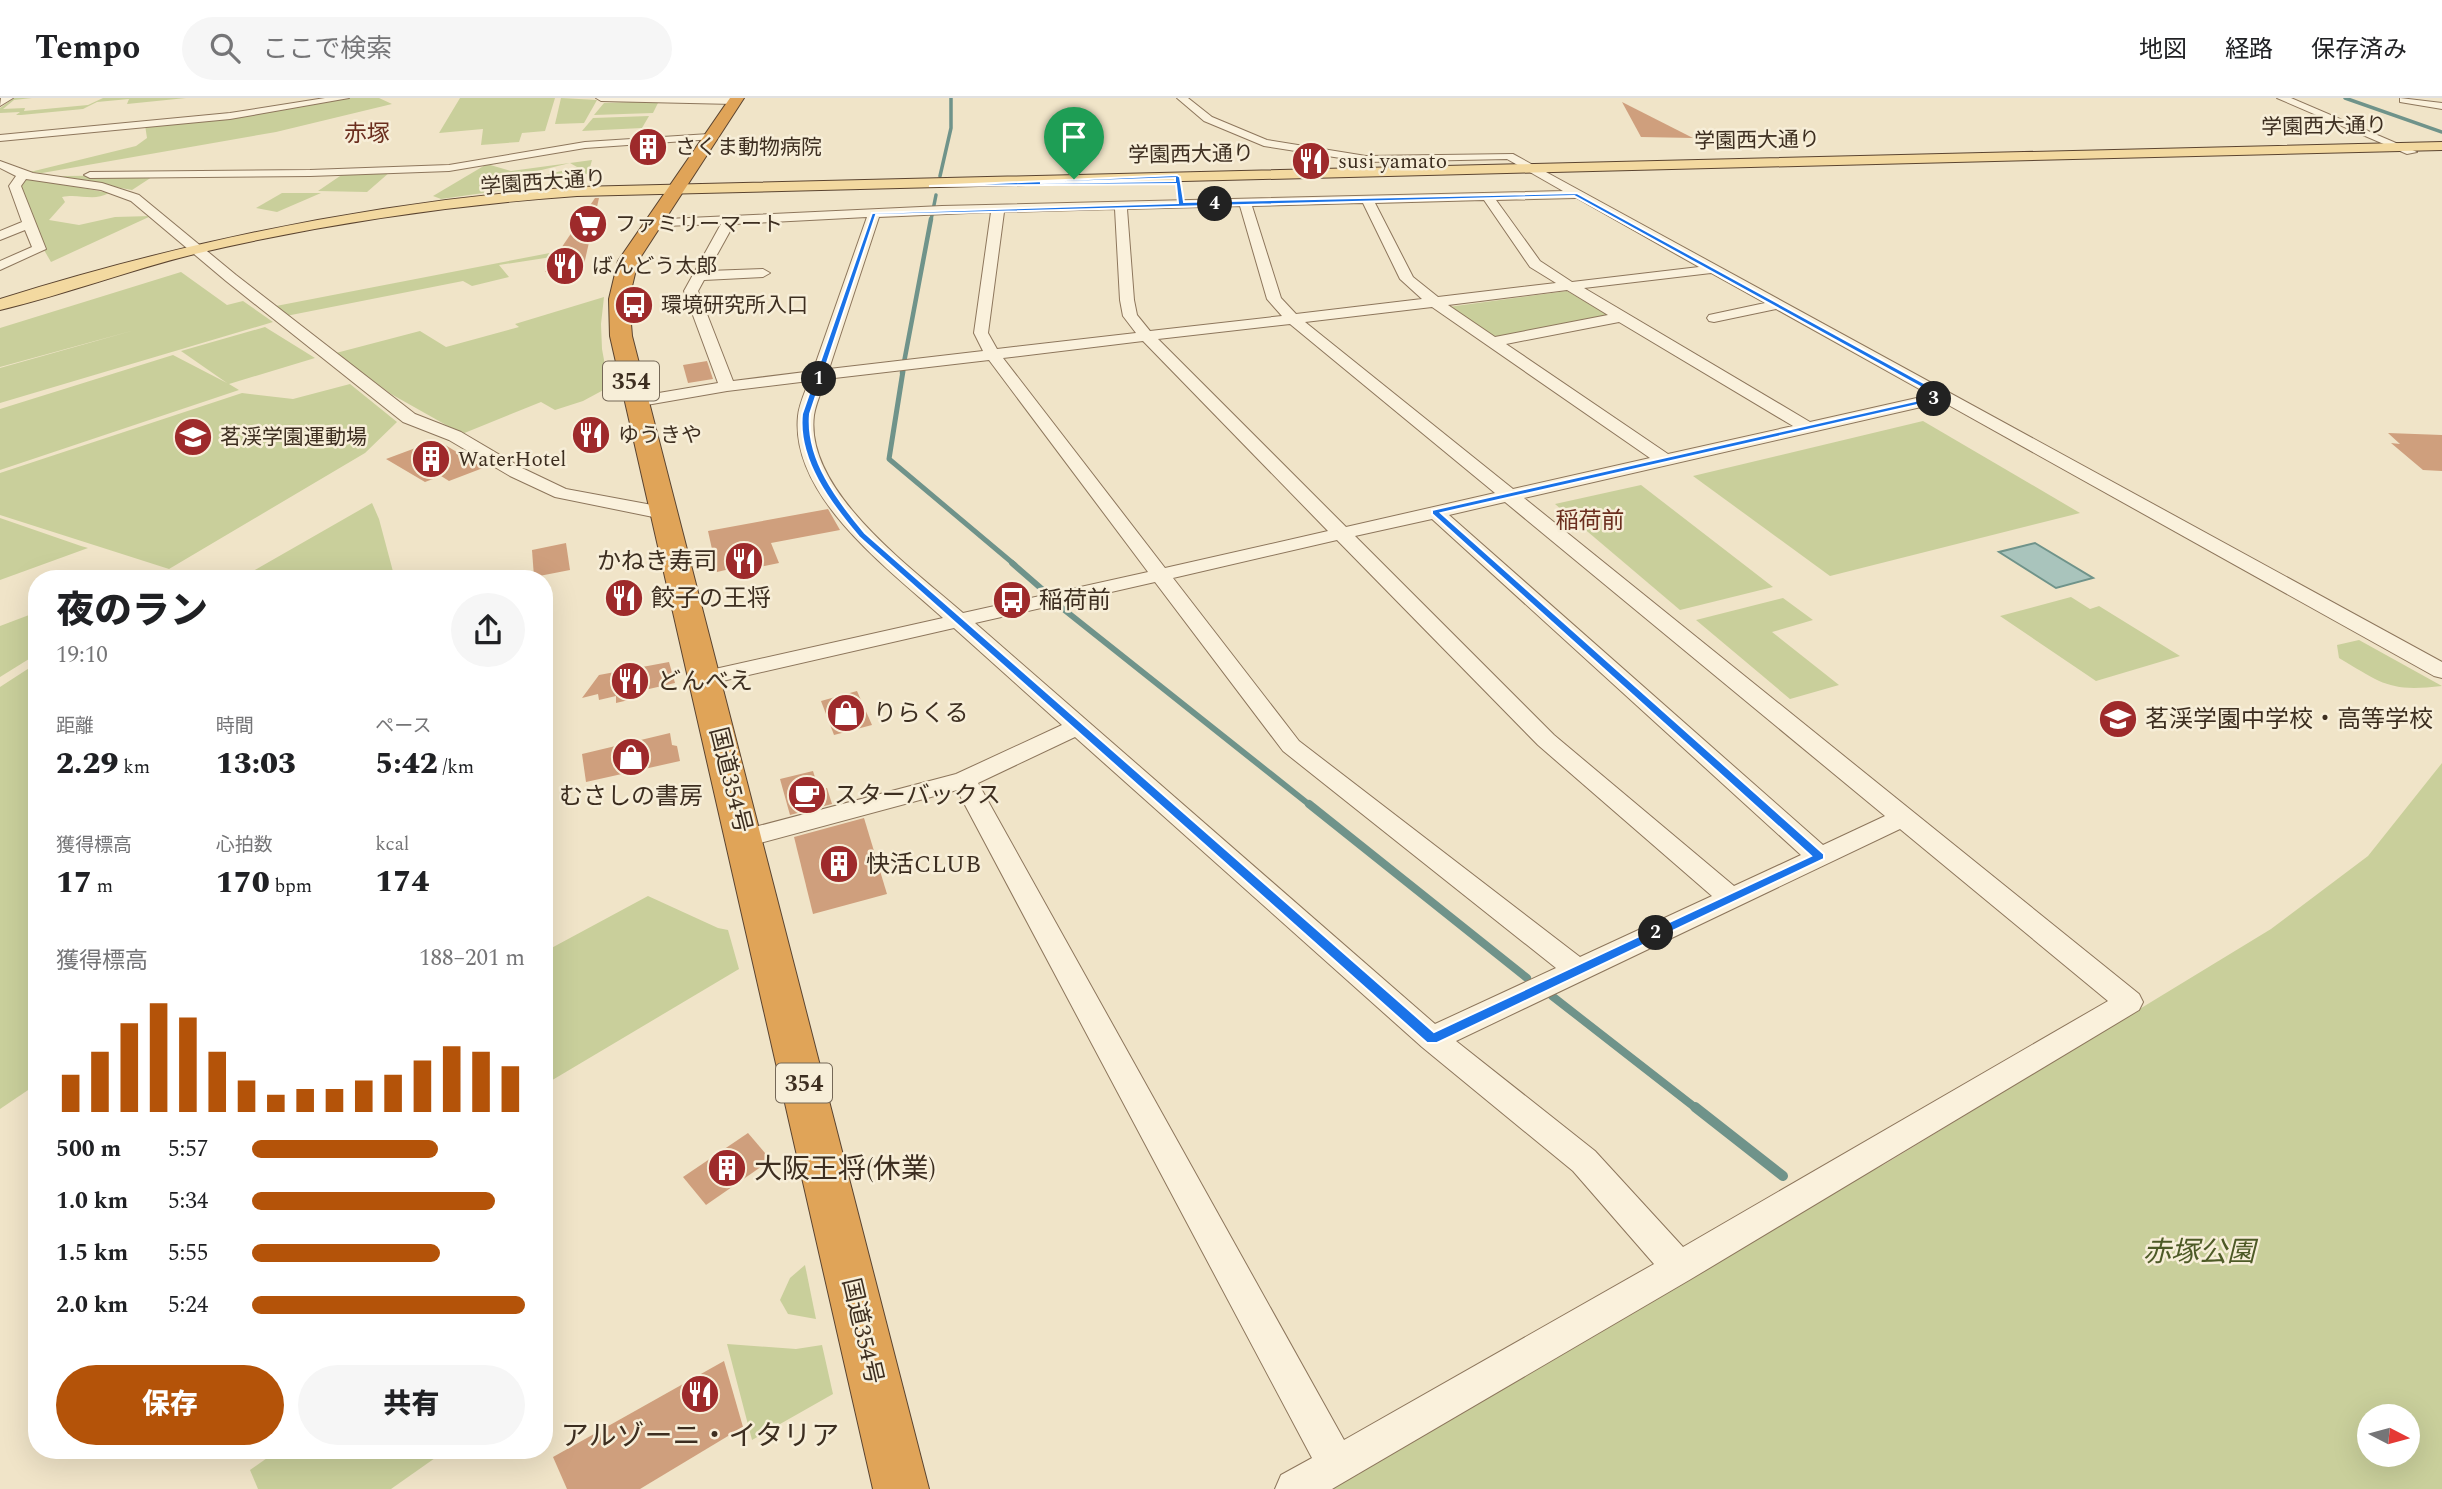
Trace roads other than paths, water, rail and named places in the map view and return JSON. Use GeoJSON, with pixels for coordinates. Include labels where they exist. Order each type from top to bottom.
{"type":"FeatureCollection","features":[{"type":"Feature","properties":{"kind":"highway","name":"国道354号"},"geometry":{"type":"LineString","coordinates":[[736,100],[635,250],[623,273],[619,314],[635,402],[745,838],[901,1489]]}},
{"type":"Feature","properties":{"kind":"main road","name":"学園西大通り"},"geometry":{"type":"LineString","coordinates":[[725,191],[2442,148]]}},
{"type":"Feature","properties":{"kind":"main road","name":"学園西大通り"},"geometry":{"type":"LineString","coordinates":[[269,237],[494,207],[674,192],[1074,182]]}},
{"type":"Feature","properties":{"kind":"main road","name":"学園西大通り"},"geometry":{"type":"LineString","coordinates":[[0,305],[87,278],[269,237],[382,217],[497,202],[619,194]]}},
{"type":"Feature","properties":{"kind":"main road","name":"学園西大通り"},"geometry":{"type":"LineString","coordinates":[[0,314],[200,252]]}},
{"type":"Feature","properties":{"kind":"street"},"geometry":{"type":"LineString","coordinates":[[0,103],[8,98]]}},
{"type":"Feature","properties":{"kind":"street"},"geometry":{"type":"LineString","coordinates":[[0,138],[230,116],[344,98]]}},
{"type":"Feature","properties":{"kind":"street"},"geometry":{"type":"LineString","coordinates":[[601,98],[736,100]]}},
{"type":"Feature","properties":{"kind":"street"},"geometry":{"type":"LineString","coordinates":[[1182,98],[1201,115],[1264,143],[1366,159],[1509,156],[2442,671]]}},
{"type":"Feature","properties":{"kind":"street"},"geometry":{"type":"LineString","coordinates":[[2282,98],[2406,149]]}},
{"type":"Feature","properties":{"kind":"street"},"geometry":{"type":"LineString","coordinates":[[2404,100],[2442,106]]}},
{"type":"Feature","properties":{"kind":"street"},"geometry":{"type":"LineString","coordinates":[[0,186],[25,177],[449,168],[585,145],[709,137]]}},
{"type":"Feature","properties":{"kind":"street"},"geometry":{"type":"LineString","coordinates":[[0,164],[25,177],[128,194],[409,418],[455,436],[516,472],[561,492],[663,513]]}},
{"type":"Feature","properties":{"kind":"street"},"geometry":{"type":"LineString","coordinates":[[0,266],[39,249],[30,223],[14,201],[25,177]]}},
{"type":"Feature","properties":{"kind":"street"},"geometry":{"type":"LineString","coordinates":[[1178,179],[1181,204]]}},
{"type":"Feature","properties":{"kind":"street"},"geometry":{"type":"LineString","coordinates":[[667,223],[998,209],[1576,194]]}},
{"type":"Feature","properties":{"kind":"street"},"geometry":{"type":"LineString","coordinates":[[1488,197],[1535,264],[1808,428]]}},
{"type":"Feature","properties":{"kind":"street"},"geometry":{"type":"LineString","coordinates":[[1367,200],[1407,279],[1434,302],[1664,460]]}},
{"type":"Feature","properties":{"kind":"street"},"geometry":{"type":"LineString","coordinates":[[1245,203],[1273,299],[1293,320],[2129,1002],[1679,1268],[1295,1489]]}},
{"type":"Feature","properties":{"kind":"street"},"geometry":{"type":"LineString","coordinates":[[1121,206],[1130,316],[1146,337],[1546,740],[1731,898]]}},
{"type":"Feature","properties":{"kind":"street"},"geometry":{"type":"LineString","coordinates":[[998,209],[981,334],[993,355],[1159,575],[1291,746],[1577,970]]}},
{"type":"Feature","properties":{"kind":"street"},"geometry":{"type":"LineString","coordinates":[[874,214],[806,414],[805,428],[810,450],[832,500],[862,535],[1077,727],[1432,1039],[1584,1161],[1679,1268]]}},
{"type":"Feature","properties":{"kind":"street"},"geometry":{"type":"LineString","coordinates":[[727,386],[691,291],[729,221]]}},
{"type":"Feature","properties":{"kind":"street"},"geometry":{"type":"LineString","coordinates":[[0,236],[30,223]]}},
{"type":"Feature","properties":{"kind":"street"},"geometry":{"type":"LineString","coordinates":[[635,402],[727,386],[1713,270]]}},
{"type":"Feature","properties":{"kind":"street"},"geometry":{"type":"LineString","coordinates":[[699,276],[763,273]]}},
{"type":"Feature","properties":{"kind":"street"},"geometry":{"type":"LineString","coordinates":[[1714,318],[1777,305]]}},
{"type":"Feature","properties":{"kind":"street"},"geometry":{"type":"LineString","coordinates":[[1492,342],[1621,317]]}},
{"type":"Feature","properties":{"kind":"street"},"geometry":{"type":"LineString","coordinates":[[705,678],[1944,397]]}},
{"type":"Feature","properties":{"kind":"street"},"geometry":{"type":"LineString","coordinates":[[1435,512],[1819,856]]}},
{"type":"Feature","properties":{"kind":"street"},"geometry":{"type":"LineString","coordinates":[[745,838],[964,780],[1077,727]]}},
{"type":"Feature","properties":{"kind":"street"},"geometry":{"type":"LineString","coordinates":[[964,780],[1337,1465]]}},
{"type":"Feature","properties":{"kind":"street"},"geometry":{"type":"LineString","coordinates":[[1432,1039],[1902,818]]}},
{"type":"Feature","properties":{"kind":"water"},"geometry":{"type":"Polygon","coordinates":[[[2035,543],[2093,578],[2056,588],[1999,552],[2035,543]]]}},
{"type":"Feature","properties":{"kind":"waterway"},"geometry":{"type":"LineString","coordinates":[[940,176],[951,128],[951,98]]}},
{"type":"Feature","properties":{"kind":"waterway"},"geometry":{"type":"LineString","coordinates":[[2345,98],[2442,132]]}},
{"type":"Feature","properties":{"kind":"waterway"},"geometry":{"type":"LineString","coordinates":[[931,220],[936,195]]}},
{"type":"Feature","properties":{"kind":"waterway"},"geometry":{"type":"LineString","coordinates":[[902,373],[931,219]]}},
{"type":"Feature","properties":{"kind":"waterway"},"geometry":{"type":"LineString","coordinates":[[903,371],[889,459],[1015,565]]}},
{"type":"Feature","properties":{"kind":"waterway"},"geometry":{"type":"LineString","coordinates":[[1012,563],[1043,590]]}},
{"type":"Feature","properties":{"kind":"waterway"},"geometry":{"type":"LineString","coordinates":[[1062,608],[1311,806]]}},
{"type":"Feature","properties":{"kind":"waterway"},"geometry":{"type":"LineString","coordinates":[[1309,804],[1527,978]]}},
{"type":"Feature","properties":{"kind":"waterway"},"geometry":{"type":"LineString","coordinates":[[1552,996],[1697,1109]]}},
{"type":"Feature","properties":{"kind":"waterway"},"geometry":{"type":"LineString","coordinates":[[1695,1107],[1783,1176]]}},
{"type":"Feature","properties":{"kind":"place","name":"さくま動物病院"},"geometry":{"type":"Point","coordinates":[648,147]}},
{"type":"Feature","properties":{"kind":"place","name":"susi yamato"},"geometry":{"type":"Point","coordinates":[1311,161]}},
{"type":"Feature","properties":{"kind":"place","name":"ファミリーマート"},"geometry":{"type":"Point","coordinates":[588,224]}},
{"type":"Feature","properties":{"kind":"place","name":"ばんどう太郎"},"geometry":{"type":"Point","coordinates":[565,266]}},
{"type":"Feature","properties":{"kind":"place","name":"環境研究所入口"},"geometry":{"type":"Point","coordinates":[634,305]}},
{"type":"Feature","properties":{"kind":"place","name":"ゆうきや"},"geometry":{"type":"Point","coordinates":[591,435]}},
{"type":"Feature","properties":{"kind":"place","name":"茗渓学園運動場"},"geometry":{"type":"Point","coordinates":[193,437]}},
{"type":"Feature","properties":{"kind":"place","name":"WaterHotel"},"geometry":{"type":"Point","coordinates":[431,459]}},
{"type":"Feature","properties":{"kind":"place","name":"かねき寿司"},"geometry":{"type":"Point","coordinates":[744,561]}},
{"type":"Feature","properties":{"kind":"place","name":"餃子の王将"},"geometry":{"type":"Point","coordinates":[624,598]}},
{"type":"Feature","properties":{"kind":"place","name":"稲荷前"},"geometry":{"type":"Point","coordinates":[1012,600]}},
{"type":"Feature","properties":{"kind":"place","name":"どんべえ"},"geometry":{"type":"Point","coordinates":[630,681]}},
{"type":"Feature","properties":{"kind":"place","name":"りらくる"},"geometry":{"type":"Point","coordinates":[846,713]}},
{"type":"Feature","properties":{"kind":"place","name":"茗渓学園中学校・高等学校"},"geometry":{"type":"Point","coordinates":[2118,719]}},
{"type":"Feature","properties":{"kind":"place","name":"むさしの書房"},"geometry":{"type":"Point","coordinates":[631,757]}},
{"type":"Feature","properties":{"kind":"place","name":"スターバックス"},"geometry":{"type":"Point","coordinates":[807,795]}},
{"type":"Feature","properties":{"kind":"place","name":"快活CLUB"},"geometry":{"type":"Point","coordinates":[839,864]}},
{"type":"Feature","properties":{"kind":"place","name":"大阪王将(休業)"},"geometry":{"type":"Point","coordinates":[727,1168]}},
{"type":"Feature","properties":{"kind":"place","name":"アルゾーニ・イタリア"},"geometry":{"type":"Point","coordinates":[700,1394]}},
{"type":"Feature","properties":{"kind":"district","name":"赤塚"},"geometry":{"type":"Point","coordinates":[367,133]}},
{"type":"Feature","properties":{"kind":"district","name":"稲荷前"},"geometry":{"type":"Point","coordinates":[1590,520]}},
{"type":"Feature","properties":{"kind":"park label","name":"赤塚公園"},"geometry":{"type":"Point","coordinates":[2199,1251]}}]}
